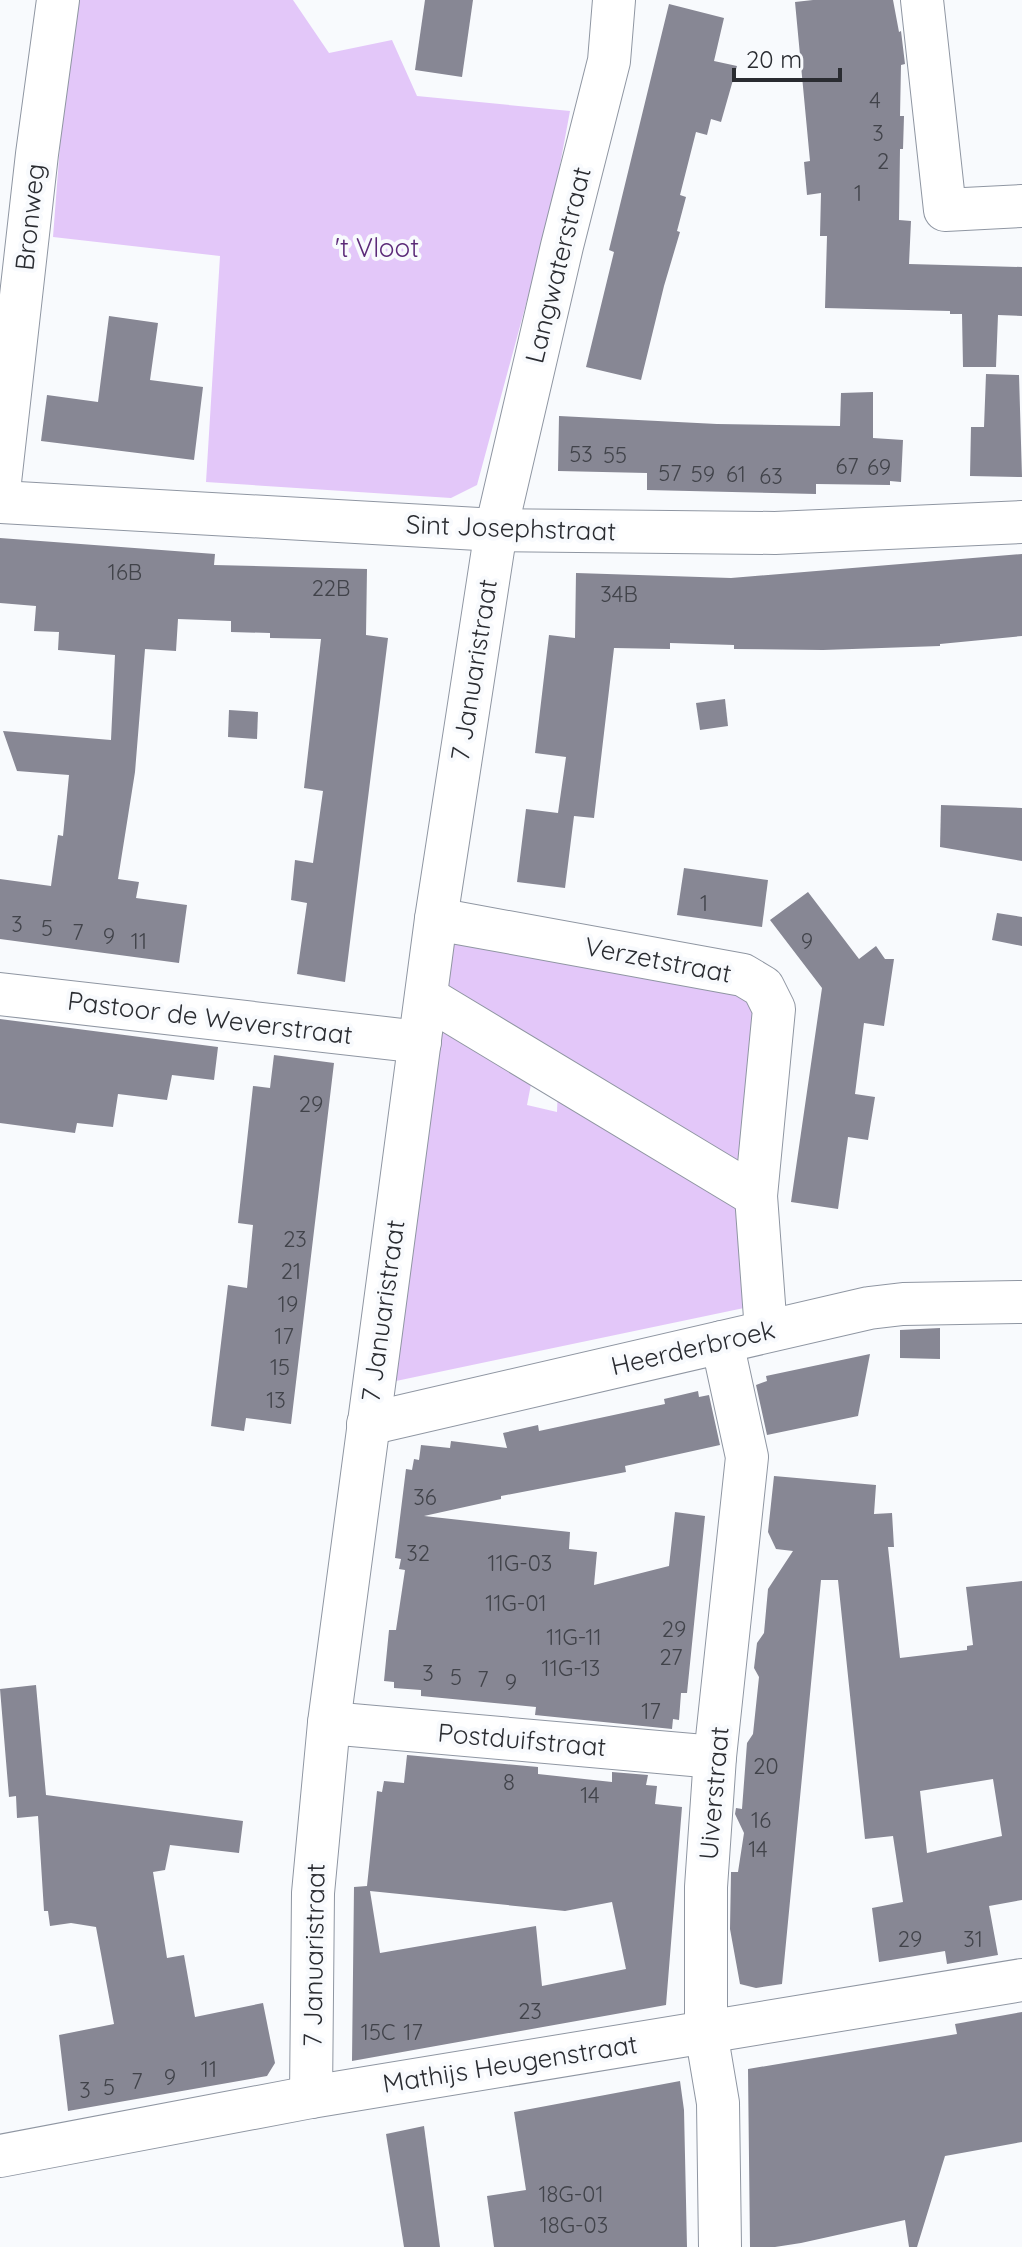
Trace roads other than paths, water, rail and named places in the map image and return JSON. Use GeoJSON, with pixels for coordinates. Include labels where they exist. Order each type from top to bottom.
{"type":"FeatureCollection","features":[{"type":"Feature","properties":{"kind":"street","name":"Bronweg"},"geometry":{"type":"LineString","coordinates":[[0,482],[37,154],[58,0]]}},
{"type":"Feature","properties":{"kind":"street","name":"Langwaterstraat"},"geometry":{"type":"LineString","coordinates":[[496,530],[558,261],[609,61],[614,0]]}},
{"type":"Feature","properties":{"kind":"street"},"geometry":{"type":"LineString","coordinates":[[922,0],[945,210],[1022,206]]}},
{"type":"Feature","properties":{"kind":"street","name":"Sint Josephstraat"},"geometry":{"type":"LineString","coordinates":[[0,502],[496,530],[775,533],[1022,522]]}},
{"type":"Feature","properties":{"kind":"street","name":"7 Januaristraat"},"geometry":{"type":"LineString","coordinates":[[311,2097],[313,1893],[329,1723],[436,919],[496,530]]}},
{"type":"Feature","properties":{"kind":"street","name":"Verzetstraat"},"geometry":{"type":"LineString","coordinates":[[436,919],[743,975],[763,987],[774,1009],[756,1196],[766,1331]]}},
{"type":"Feature","properties":{"kind":"street","name":"Pastoor de Weverstraat"},"geometry":{"type":"LineString","coordinates":[[0,994],[420,1042]]}},
{"type":"Feature","properties":{"kind":"street"},"geometry":{"type":"LineString","coordinates":[[426,997],[756,1196]]}},
{"type":"Feature","properties":{"kind":"street","name":"Heerderbroek"},"geometry":{"type":"LineString","coordinates":[[368,1424],[836,1315],[903,1304],[1022,1302]]}},
{"type":"Feature","properties":{"kind":"street","name":"Uiverstraat"},"geometry":{"type":"LineString","coordinates":[[720,2247],[718,2103],[706,2032],[706,1887],[715,1757],[747,1457],[722,1342]]}},
{"type":"Feature","properties":{"kind":"street","name":"Postduifstraat"},"geometry":{"type":"LineString","coordinates":[[329,1723],[715,1757]]}},
{"type":"Feature","properties":{"kind":"street","name":"Mathijs Heugenstraat"},"geometry":{"type":"LineString","coordinates":[[0,2156],[311,2097],[1022,1980]]}},
{"type":"Feature","properties":{"kind":"park label","name":"'t Vloot"},"geometry":{"type":"Point","coordinates":[377,248]}}]}
